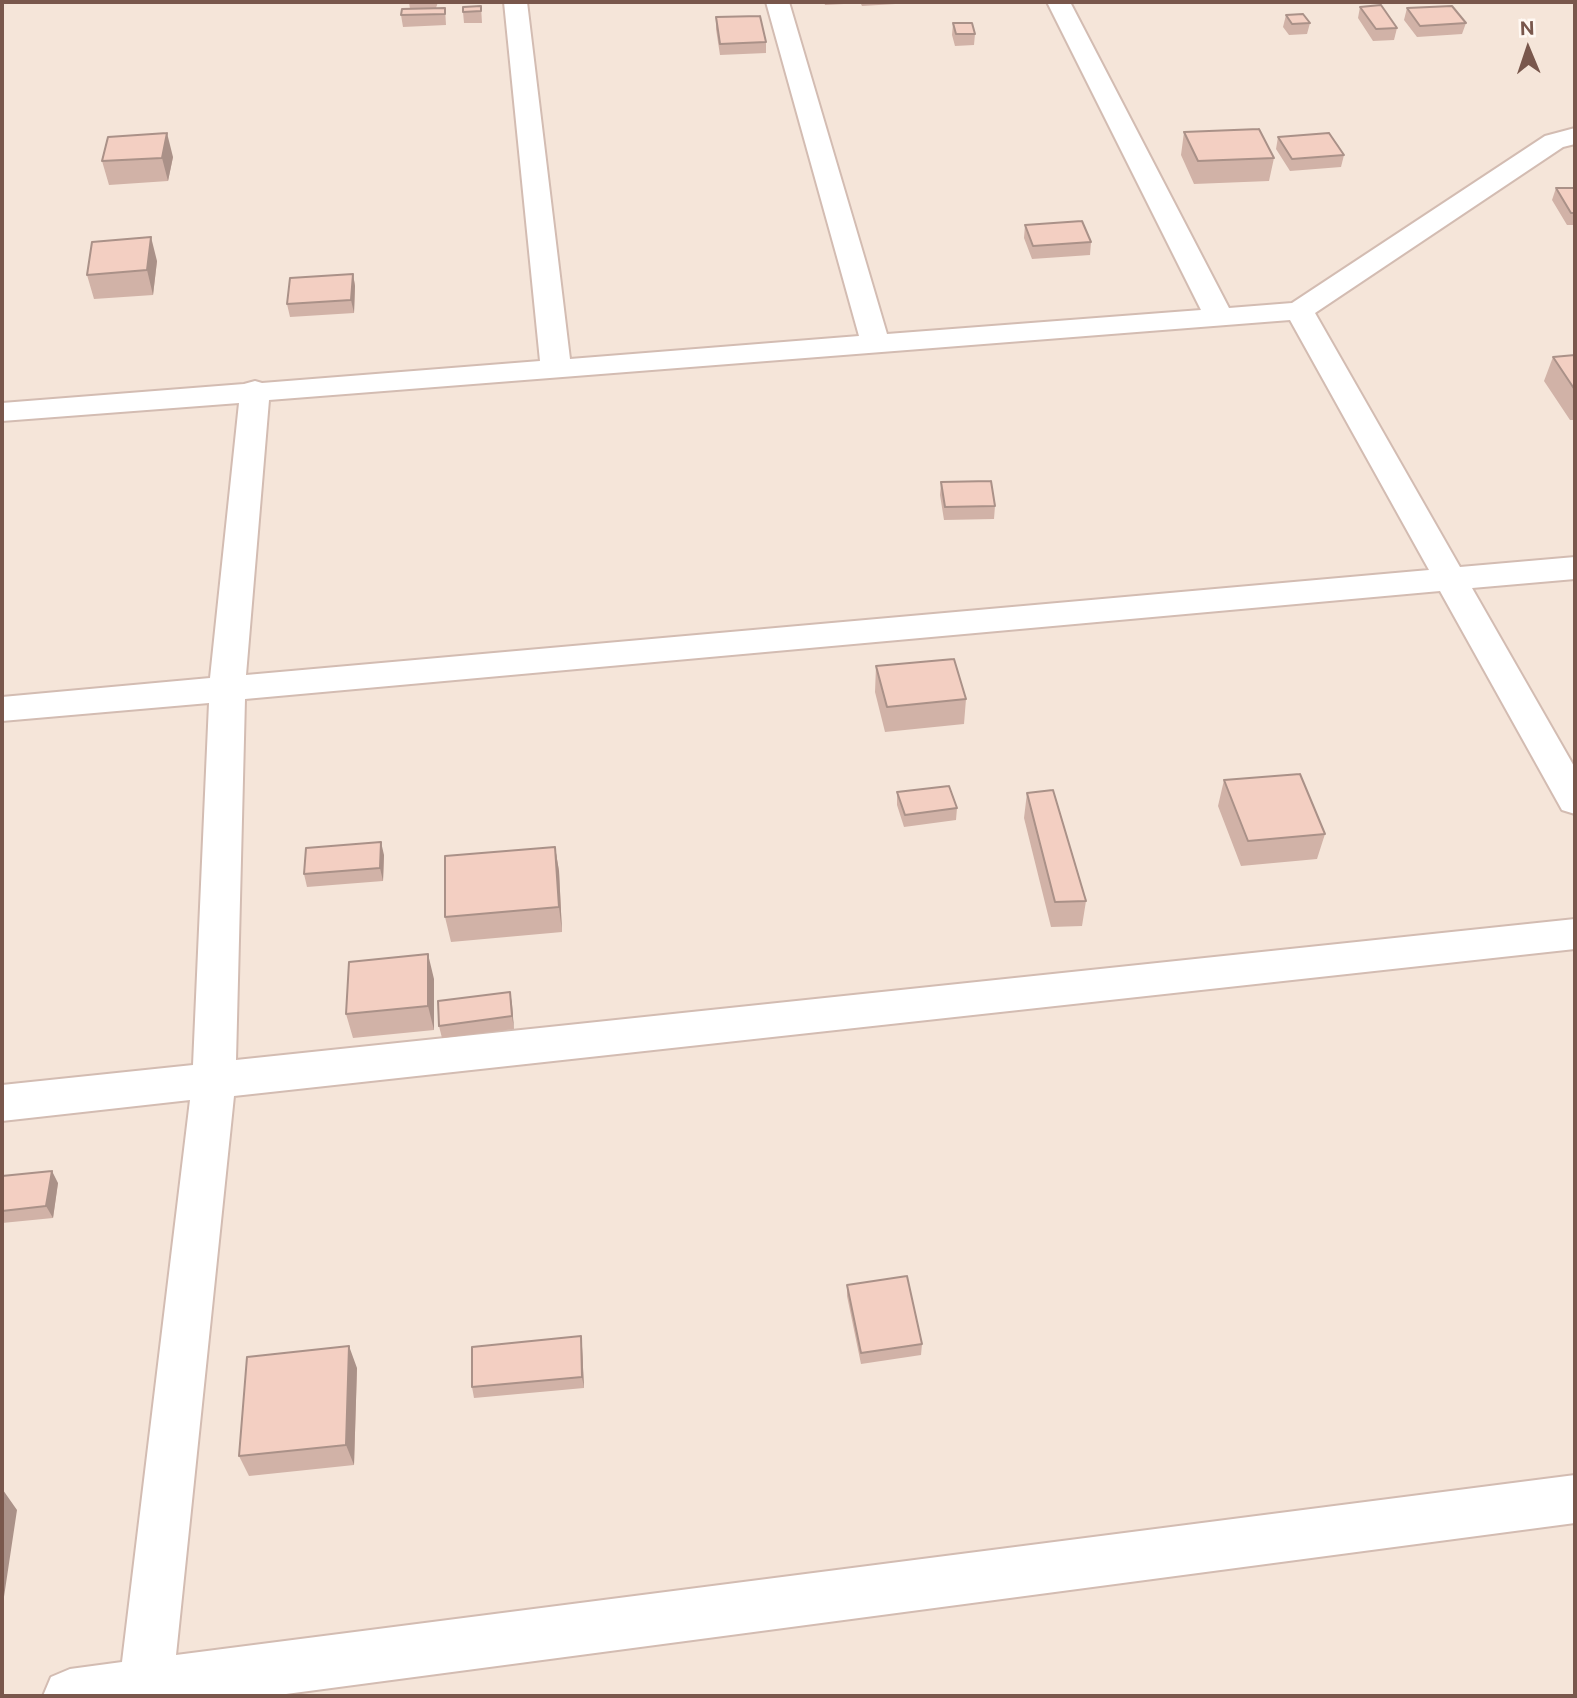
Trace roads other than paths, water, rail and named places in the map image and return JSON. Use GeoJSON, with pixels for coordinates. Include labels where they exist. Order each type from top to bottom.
{"type":"FeatureCollection","features":[{"type":"Feature","properties":{"kind":"street"},"geometry":{"type":"LineString","coordinates":[[515,2],[556,366]]}},
{"type":"Feature","properties":{"kind":"street"},"geometry":{"type":"LineString","coordinates":[[777,2],[874,343]]}},
{"type":"Feature","properties":{"kind":"street"},"geometry":{"type":"LineString","coordinates":[[1058,2],[1219,317]]}},
{"type":"Feature","properties":{"kind":"street"},"geometry":{"type":"LineString","coordinates":[[2,412],[556,366],[1299,311],[1554,141],[1575,136]]}},
{"type":"Feature","properties":{"kind":"street"},"geometry":{"type":"LineString","coordinates":[[1299,311],[1575,800]]}},
{"type":"Feature","properties":{"kind":"street"},"geometry":{"type":"LineString","coordinates":[[145,1691],[214,1080],[228,688],[255,390]]}},
{"type":"Feature","properties":{"kind":"street"},"geometry":{"type":"LineString","coordinates":[[2,709],[1575,568]]}},
{"type":"Feature","properties":{"kind":"street"},"geometry":{"type":"LineString","coordinates":[[2,1103],[1575,934]]}},
{"type":"Feature","properties":{"kind":"street"},"geometry":{"type":"LineString","coordinates":[[70,1696],[145,1691],[1575,1499]]}}]}
